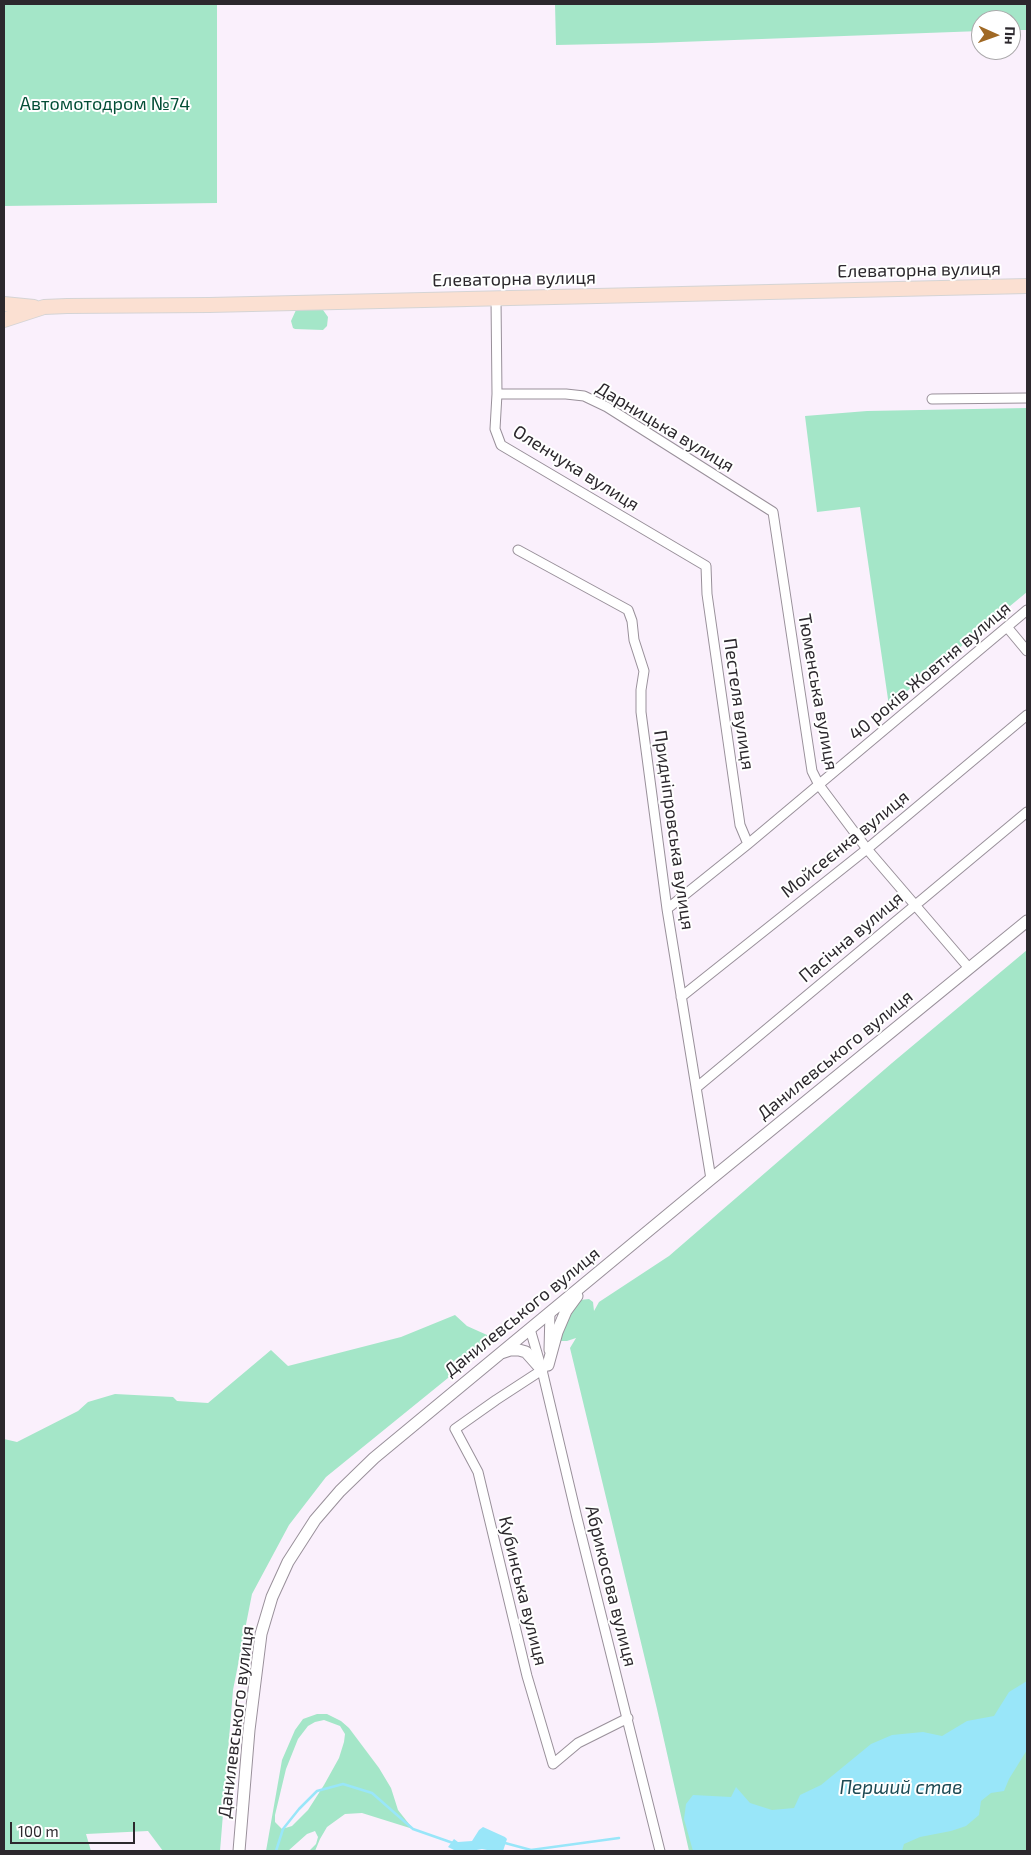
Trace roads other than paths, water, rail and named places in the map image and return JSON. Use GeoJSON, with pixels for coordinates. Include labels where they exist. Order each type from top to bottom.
{"type":"FeatureCollection","features":[{"type":"Feature","properties":{"kind":"main road","name":"Елеваторна вулиця"},"geometry":{"type":"LineString","coordinates":[[4,320],[44,307],[496,299],[1027,286]]}},
{"type":"Feature","properties":{"kind":"main road"},"geometry":{"type":"LineString","coordinates":[[4,304],[23,307],[44,307]]}},
{"type":"Feature","properties":{"kind":"street","name":"Оленчука вулиця"},"geometry":{"type":"LineString","coordinates":[[496,299],[497,394],[495,428],[501,445],[706,566]]}},
{"type":"Feature","properties":{"kind":"street","name":"Дарницька вулиця"},"geometry":{"type":"LineString","coordinates":[[497,394],[566,394],[584,396],[606,407],[753,499]]}},
{"type":"Feature","properties":{"kind":"street"},"geometry":{"type":"LineString","coordinates":[[932,399],[1027,398]]}},
{"type":"Feature","properties":{"kind":"street","name":"Тюменська вулиця"},"geometry":{"type":"LineString","coordinates":[[753,499],[773,512],[812,771],[818,785],[867,849],[969,968]]}},
{"type":"Feature","properties":{"kind":"street","name":"Придніпровська вулиця"},"geometry":{"type":"LineString","coordinates":[[518,550],[628,610],[632,621],[634,640],[644,671],[641,690],[642,712],[667,908],[711,1178]]}},
{"type":"Feature","properties":{"kind":"street","name":"Пестеля вулиця"},"geometry":{"type":"LineString","coordinates":[[706,566],[707,594],[740,825],[748,844]]}},
{"type":"Feature","properties":{"kind":"street","name":"40 років Жовтня вулиця"},"geometry":{"type":"LineString","coordinates":[[667,908],[748,844],[1027,610]]}},
{"type":"Feature","properties":{"kind":"street"},"geometry":{"type":"LineString","coordinates":[[1007,627],[1026,649]]}},
{"type":"Feature","properties":{"kind":"street","name":"Мойсеєнка вулиця"},"geometry":{"type":"LineString","coordinates":[[681,997],[867,849],[1027,715]]}},
{"type":"Feature","properties":{"kind":"street","name":"Пасічна вулиця"},"geometry":{"type":"LineString","coordinates":[[696,1088],[1027,812]]}},
{"type":"Feature","properties":{"kind":"street","name":"Данилевського вулиця"},"geometry":{"type":"LineString","coordinates":[[239,1851],[249,1730],[261,1634],[272,1597],[288,1562],[315,1520],[374,1458],[711,1178],[1027,921]]}},
{"type":"Feature","properties":{"kind":"street"},"geometry":{"type":"LineString","coordinates":[[545,1368],[566,1311],[586,1283]]}},
{"type":"Feature","properties":{"kind":"street"},"geometry":{"type":"LineString","coordinates":[[545,1368],[550,1312]]}},
{"type":"Feature","properties":{"kind":"street"},"geometry":{"type":"LineString","coordinates":[[530,1329],[545,1368]]}},
{"type":"Feature","properties":{"kind":"street"},"geometry":{"type":"LineString","coordinates":[[497,1355],[510,1350],[519,1350],[526,1352],[545,1368]]}},
{"type":"Feature","properties":{"kind":"street","name":"Абрикосова вулиця"},"geometry":{"type":"LineString","coordinates":[[545,1368],[549,1400],[660,1851]]}},
{"type":"Feature","properties":{"kind":"street","name":"Кубинська вулиця"},"geometry":{"type":"LineString","coordinates":[[545,1368],[456,1429],[478,1472],[527,1676],[553,1764],[578,1743],[628,1718]]}},
{"type":"Feature","properties":{"kind":"water","name":"Перший став"},"geometry":{"type":"Polygon","coordinates":[[[1027,1681],[1027,1750],[1009,1779],[1004,1791],[991,1793],[981,1801],[979,1815],[966,1826],[920,1837],[904,1844],[902,1851],[693,1851],[684,1819],[686,1804],[693,1795],[731,1797],[736,1787],[750,1803],[772,1810],[794,1808],[800,1795],[821,1785],[871,1744],[892,1735],[923,1732],[942,1736],[967,1721],[994,1716],[1009,1692],[1027,1681]]]}},
{"type":"Feature","properties":{"kind":"water"},"geometry":{"type":"Polygon","coordinates":[[[483,1827],[507,1839],[503,1851],[482,1849],[456,1851],[448,1847],[454,1839],[458,1842],[472,1841],[483,1827]]]}},
{"type":"Feature","properties":{"kind":"waterway"},"geometry":{"type":"LineString","coordinates":[[276,1851],[283,1829],[299,1809],[317,1791],[343,1784],[372,1793],[413,1829],[453,1843]]}},
{"type":"Feature","properties":{"kind":"waterway"},"geometry":{"type":"LineString","coordinates":[[505,1843],[531,1850],[619,1838]]}},
{"type":"Feature","properties":{"kind":"park label","name":"Автомотодром №74"},"geometry":{"type":"Point","coordinates":[105,104]}}]}
